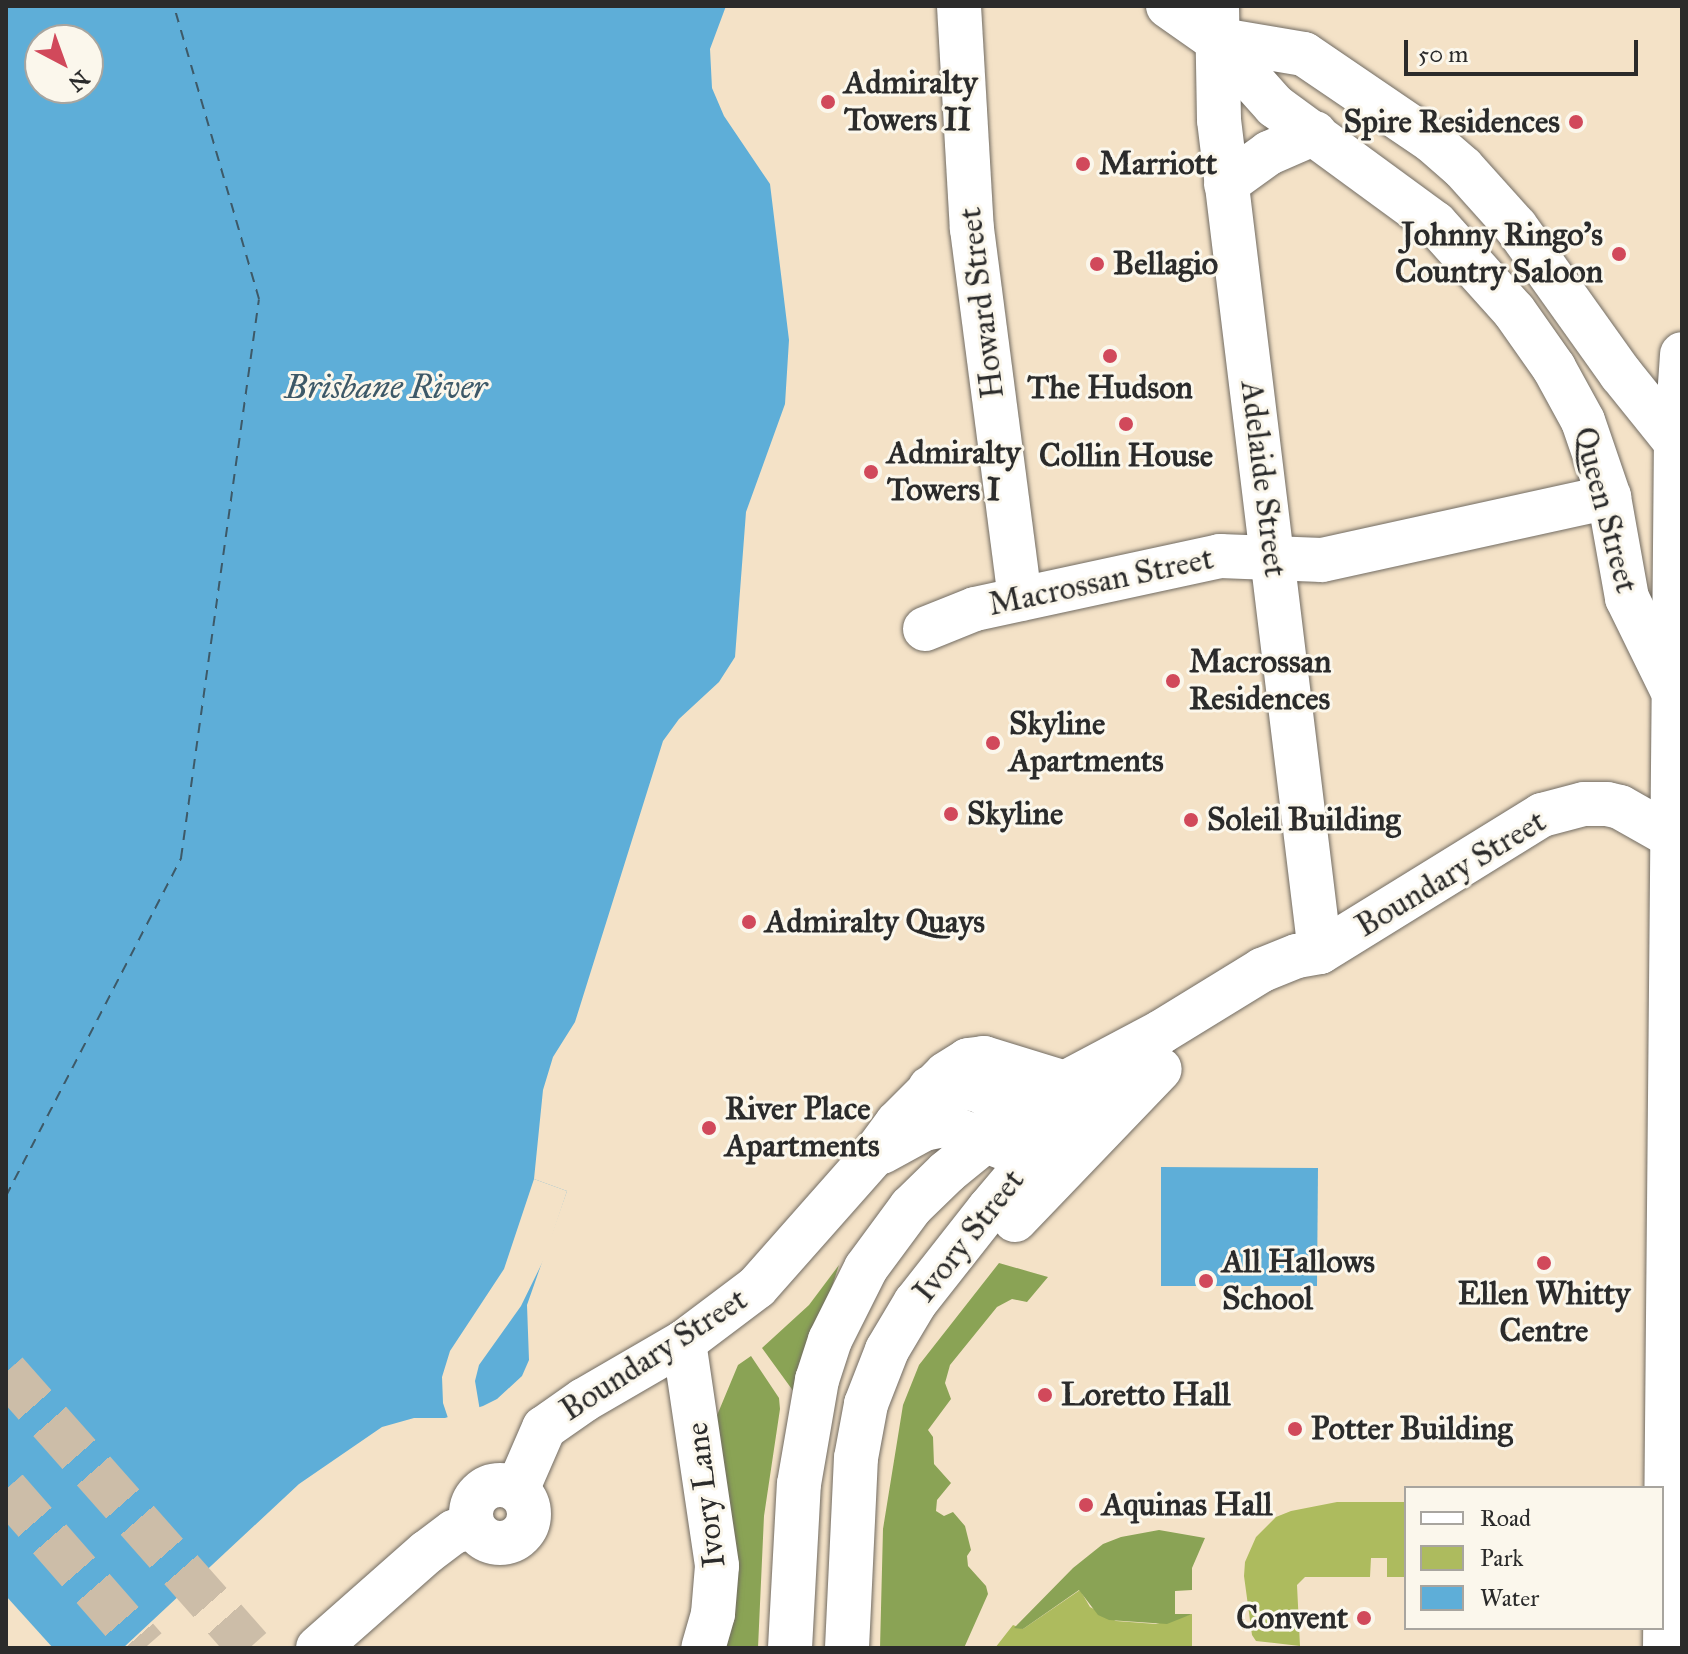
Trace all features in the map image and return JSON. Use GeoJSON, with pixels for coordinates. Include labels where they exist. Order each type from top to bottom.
{"type":"FeatureCollection","features":[{"type":"Feature","properties":{"kind":"street","name":"Howard Street"},"geometry":{"type":"LineString","coordinates":[[959,6],[972,229],[1020,599]]}},
{"type":"Feature","properties":{"kind":"street","name":"Queen Street"},"geometry":{"type":"LineString","coordinates":[[1168,6],[1304,54],[1432,141],[1463,168],[1516,227],[1621,374],[1679,446]]}},
{"type":"Feature","properties":{"kind":"street","name":"Queen Street"},"geometry":{"type":"LineString","coordinates":[[1216,22],[1267,99],[1418,208],[1491,281],[1569,395],[1583,421],[1609,497],[1627,598],[1674,694]]}},
{"type":"Feature","properties":{"kind":"street","name":"Adelaide Street"},"geometry":{"type":"LineString","coordinates":[[1216,22],[1226,184],[1320,952]]}},
{"type":"Feature","properties":{"kind":"street"},"geometry":{"type":"LineString","coordinates":[[1226,184],[1280,147],[1315,133]]}},
{"type":"Feature","properties":{"kind":"street"},"geometry":{"type":"LineString","coordinates":[[1665,1648],[1675,1362],[1677,892],[1673,837],[1682,354]]}},
{"type":"Feature","properties":{"kind":"street","name":"Macrossan Street"},"geometry":{"type":"LineString","coordinates":[[925,629],[975,609],[1220,556],[1322,560],[1609,497]]}},
{"type":"Feature","properties":{"kind":"street","name":"Boundary Street"},"geometry":{"type":"LineString","coordinates":[[872,1157],[935,1126],[1010,1138],[1161,1051],[1262,970],[1320,952],[1542,815],[1584,804],[1607,804],[1620,807],[1673,837]]}},
{"type":"Feature","properties":{"kind":"street","name":"Boundary Street"},"geometry":{"type":"LineString","coordinates":[[318,1648],[371,1599],[454,1532],[473,1526],[472,1505],[482,1490],[499,1485],[517,1490],[544,1428],[584,1400],[684,1342],[757,1287],[872,1157],[897,1123],[930,1088],[957,1066],[984,1058],[1012,1064],[1065,1083],[1161,1051]]}},
{"type":"Feature","properties":{"kind":"street","name":"Ivory Street"},"geometry":{"type":"LineString","coordinates":[[870,1648],[876,1476],[899,1378],[925,1328],[1161,1051]]}},
{"type":"Feature","properties":{"kind":"street","name":"Ivory Street"},"geometry":{"type":"LineString","coordinates":[[790,1648],[800,1470],[808,1414],[830,1340],[847,1301],[887,1236],[911,1207],[1010,1138],[1065,1083]]}},
{"type":"Feature","properties":{"kind":"street"},"geometry":{"type":"LineString","coordinates":[[930,1088],[971,1088],[991,1098],[1010,1138],[1037,1176],[1023,1211]]}},
{"type":"Feature","properties":{"kind":"street","name":"Ivory Street"},"geometry":{"type":"LineString","coordinates":[[811,1648],[819,1487],[834,1407],[859,1330],[899,1264],[932,1223],[957,1199],[984,1180],[1010,1138]]}},
{"type":"Feature","properties":{"kind":"street","name":"Ivory Street"},"geometry":{"type":"LineString","coordinates":[[847,1648],[854,1473],[874,1380],[1010,1138]]}},
{"type":"Feature","properties":{"kind":"street","name":"Ivory Lane"},"geometry":{"type":"LineString","coordinates":[[684,1342],[717,1566],[713,1614],[703,1648]]}},
{"type":"Feature","properties":{"kind":"green space"},"geometry":{"type":"Polygon","coordinates":[[[999,1263],[1048,1277],[1027,1302],[1012,1299],[997,1307],[950,1365],[945,1383],[951,1399],[928,1430],[933,1437],[934,1464],[951,1483],[937,1500],[936,1511],[944,1516],[953,1512],[965,1526],[971,1550],[967,1556],[968,1566],[986,1586],[988,1594],[964,1648],[880,1648],[883,1529],[903,1405],[919,1365],[999,1263]]]}},
{"type":"Feature","properties":{"kind":"green space"},"geometry":{"type":"Polygon","coordinates":[[[839,1265],[799,1399],[762,1348],[809,1305],[839,1265]]]}},
{"type":"Feature","properties":{"kind":"green space"},"geometry":{"type":"Polygon","coordinates":[[[751,1356],[779,1398],[780,1409],[764,1516],[758,1648],[718,1648],[713,1425],[738,1365],[751,1356]]]}},
{"type":"Feature","properties":{"kind":"green space"},"geometry":{"type":"Polygon","coordinates":[[[1337,1502],[1404,1502],[1404,1577],[1387,1577],[1387,1558],[1371,1558],[1370,1577],[1305,1577],[1297,1585],[1300,1646],[1256,1641],[1252,1635],[1244,1576],[1245,1562],[1256,1537],[1276,1517],[1337,1502]]]}},
{"type":"Feature","properties":{"kind":"green space"},"geometry":{"type":"Polygon","coordinates":[[[1159,1530],[1205,1538],[1192,1568],[1192,1590],[1175,1591],[1175,1614],[1192,1614],[1167,1624],[1109,1620],[1098,1615],[1079,1590],[1023,1629],[1014,1628],[1073,1568],[1103,1544],[1121,1537],[1159,1530]]]}},
{"type":"Feature","properties":{"kind":"green space"},"geometry":{"type":"Polygon","coordinates":[[[1080,1590],[1090,1607],[1116,1621],[1156,1624],[1192,1614],[1192,1648],[995,1648],[1013,1625],[1023,1629],[1080,1590]]]}},
{"type":"Feature","properties":{"kind":"water","name":"Brisbane River"},"geometry":{"type":"Polygon","coordinates":[[[6,6],[726,6],[710,49],[712,88],[724,116],[770,184],[789,340],[785,404],[746,512],[735,657],[719,682],[679,719],[663,741],[575,1022],[553,1057],[543,1090],[534,1179],[567,1191],[527,1305],[529,1360],[522,1376],[497,1399],[445,1418],[414,1418],[382,1427],[299,1484],[123,1648],[6,1648],[6,6]]]}},
{"type":"Feature","properties":{"kind":"water"},"geometry":{"type":"Polygon","coordinates":[[[1161,1167],[1318,1168],[1317,1286],[1161,1286],[1161,1167]]]}},
{"type":"Feature","properties":{"kind":"pier"},"geometry":{"type":"Polygon","coordinates":[[[534,1179],[567,1191],[545,1257],[521,1306],[479,1365],[475,1381],[480,1411],[449,1421],[443,1403],[442,1377],[450,1351],[504,1269],[534,1179]]]}},
{"type":"Feature","properties":{"kind":"pier"},"geometry":{"type":"Polygon","coordinates":[[[6,1596],[53,1648],[6,1648],[6,1596]]]}},
{"type":"Feature","properties":{"kind":"ferry route"},"geometry":{"type":"LineString","coordinates":[[6,1196],[181,858],[259,299],[174,6]]}},
{"type":"Feature","properties":{"kind":"tunnel"},"geometry":{"type":"LineString","coordinates":[[6,1372],[250,1648]]}},
{"type":"Feature","properties":{"kind":"tunnel"},"geometry":{"type":"LineString","coordinates":[[6,1489],[145,1648]]}},
{"type":"Feature","properties":{"kind":"place","name":"Admiralty Towers II"},"geometry":{"type":"Point","coordinates":[828,102]}},
{"type":"Feature","properties":{"kind":"place","name":"Spire Residences"},"geometry":{"type":"Point","coordinates":[1576,122]}},
{"type":"Feature","properties":{"kind":"place","name":"Marriott"},"geometry":{"type":"Point","coordinates":[1083,164]}},
{"type":"Feature","properties":{"kind":"place","name":"Johnny Ringo's Country Saloon"},"geometry":{"type":"Point","coordinates":[1619,254]}},
{"type":"Feature","properties":{"kind":"place","name":"Bellagio"},"geometry":{"type":"Point","coordinates":[1097,264]}},
{"type":"Feature","properties":{"kind":"place","name":"The Hudson"},"geometry":{"type":"Point","coordinates":[1110,356]}},
{"type":"Feature","properties":{"kind":"place","name":"Collin House"},"geometry":{"type":"Point","coordinates":[1126,424]}},
{"type":"Feature","properties":{"kind":"place","name":"Admiralty Towers I"},"geometry":{"type":"Point","coordinates":[871,472]}},
{"type":"Feature","properties":{"kind":"place","name":"Macrossan Residences"},"geometry":{"type":"Point","coordinates":[1173,681]}},
{"type":"Feature","properties":{"kind":"place","name":"Skyline Apartments"},"geometry":{"type":"Point","coordinates":[993,743]}},
{"type":"Feature","properties":{"kind":"place","name":"Skyline"},"geometry":{"type":"Point","coordinates":[951,814]}},
{"type":"Feature","properties":{"kind":"place","name":"Soleil Building"},"geometry":{"type":"Point","coordinates":[1191,820]}},
{"type":"Feature","properties":{"kind":"place","name":"Admiralty Quays"},"geometry":{"type":"Point","coordinates":[749,922]}},
{"type":"Feature","properties":{"kind":"place","name":"River Place Apartments"},"geometry":{"type":"Point","coordinates":[709,1128]}},
{"type":"Feature","properties":{"kind":"place","name":"Ellen Whitty Centre"},"geometry":{"type":"Point","coordinates":[1544,1263]}},
{"type":"Feature","properties":{"kind":"place","name":"All Hallows School"},"geometry":{"type":"Point","coordinates":[1206,1281]}},
{"type":"Feature","properties":{"kind":"place","name":"Loretto Hall"},"geometry":{"type":"Point","coordinates":[1045,1395]}},
{"type":"Feature","properties":{"kind":"place","name":"Potter Building"},"geometry":{"type":"Point","coordinates":[1295,1429]}},
{"type":"Feature","properties":{"kind":"place","name":"Aquinas Hall"},"geometry":{"type":"Point","coordinates":[1086,1505]}},
{"type":"Feature","properties":{"kind":"place","name":"Convent"},"geometry":{"type":"Point","coordinates":[1364,1618]}}]}
